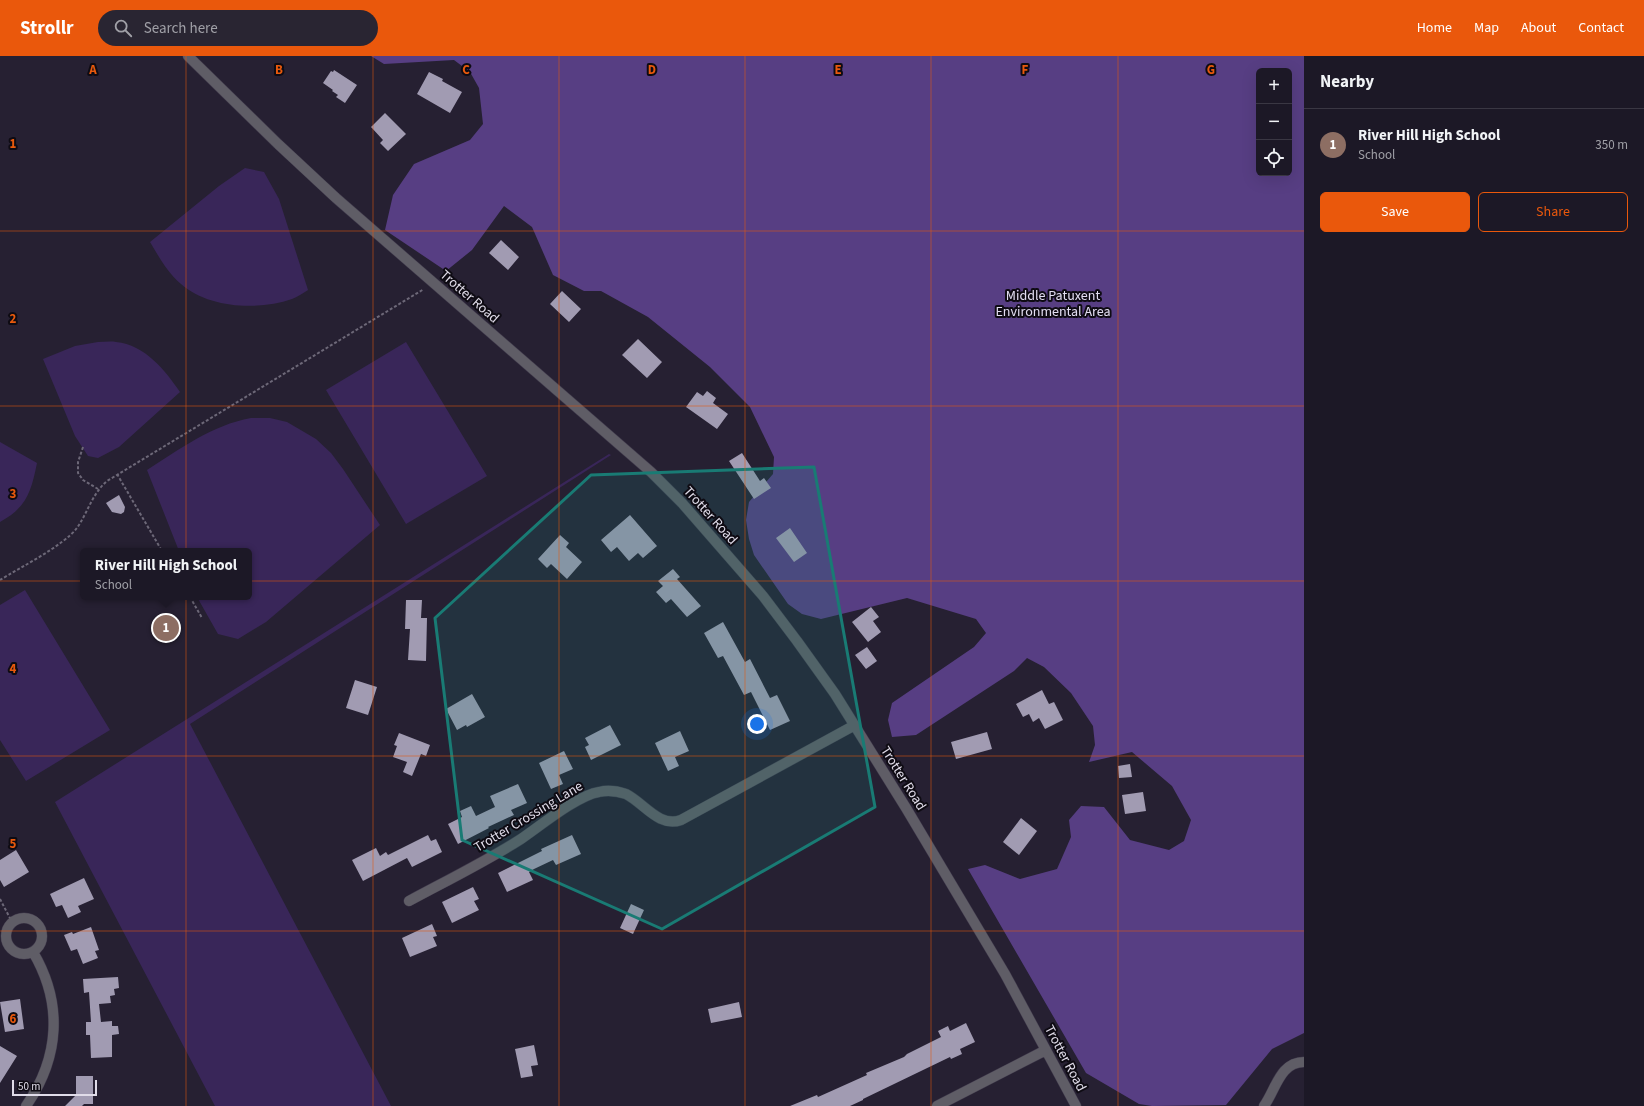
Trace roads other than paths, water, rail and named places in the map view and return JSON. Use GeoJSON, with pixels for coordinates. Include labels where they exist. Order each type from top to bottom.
{"type":"FeatureCollection","features":[{"type":"Feature","properties":{"kind":"street","name":"Trotter Road"},"geometry":{"type":"LineString","coordinates":[[188,56],[336,198],[632,455],[682,503],[763,596],[797,640],[854,725],[906,808],[995,957],[1076,1106]]}},
{"type":"Feature","properties":{"kind":"street","name":"Trotter Crossing Lane"},"geometry":{"type":"LineString","coordinates":[[408,901],[519,840],[590,794],[606,791],[626,795],[659,818],[667,822],[674,822],[681,820],[854,725]]}},
{"type":"Feature","properties":{"kind":"street"},"geometry":{"type":"LineString","coordinates":[[27,917],[35,921],[41,928],[41,944],[33,952],[26,954],[18,953],[12,950],[7,944],[5,936],[7,929],[12,922],[19,918],[27,917]]}},
{"type":"Feature","properties":{"kind":"street"},"geometry":{"type":"LineString","coordinates":[[26,1106],[44,1074],[51,1051],[54,1029],[52,1001],[47,980],[33,952]]}},
{"type":"Feature","properties":{"kind":"street"},"geometry":{"type":"LineString","coordinates":[[937,1106],[1046,1050]]}},
{"type":"Feature","properties":{"kind":"street"},"geometry":{"type":"LineString","coordinates":[[1264,1106],[1272,1094],[1284,1069],[1293,1063],[1304,1062]]}},
{"type":"Feature","properties":{"kind":"place","name":"River Hill High School"},"geometry":{"type":"Point","coordinates":[166,628]}},
{"type":"Feature","properties":{"kind":"park label","name":"Middle Patuxent Environmental Area"},"geometry":{"type":"Point","coordinates":[1053,304]}}]}
